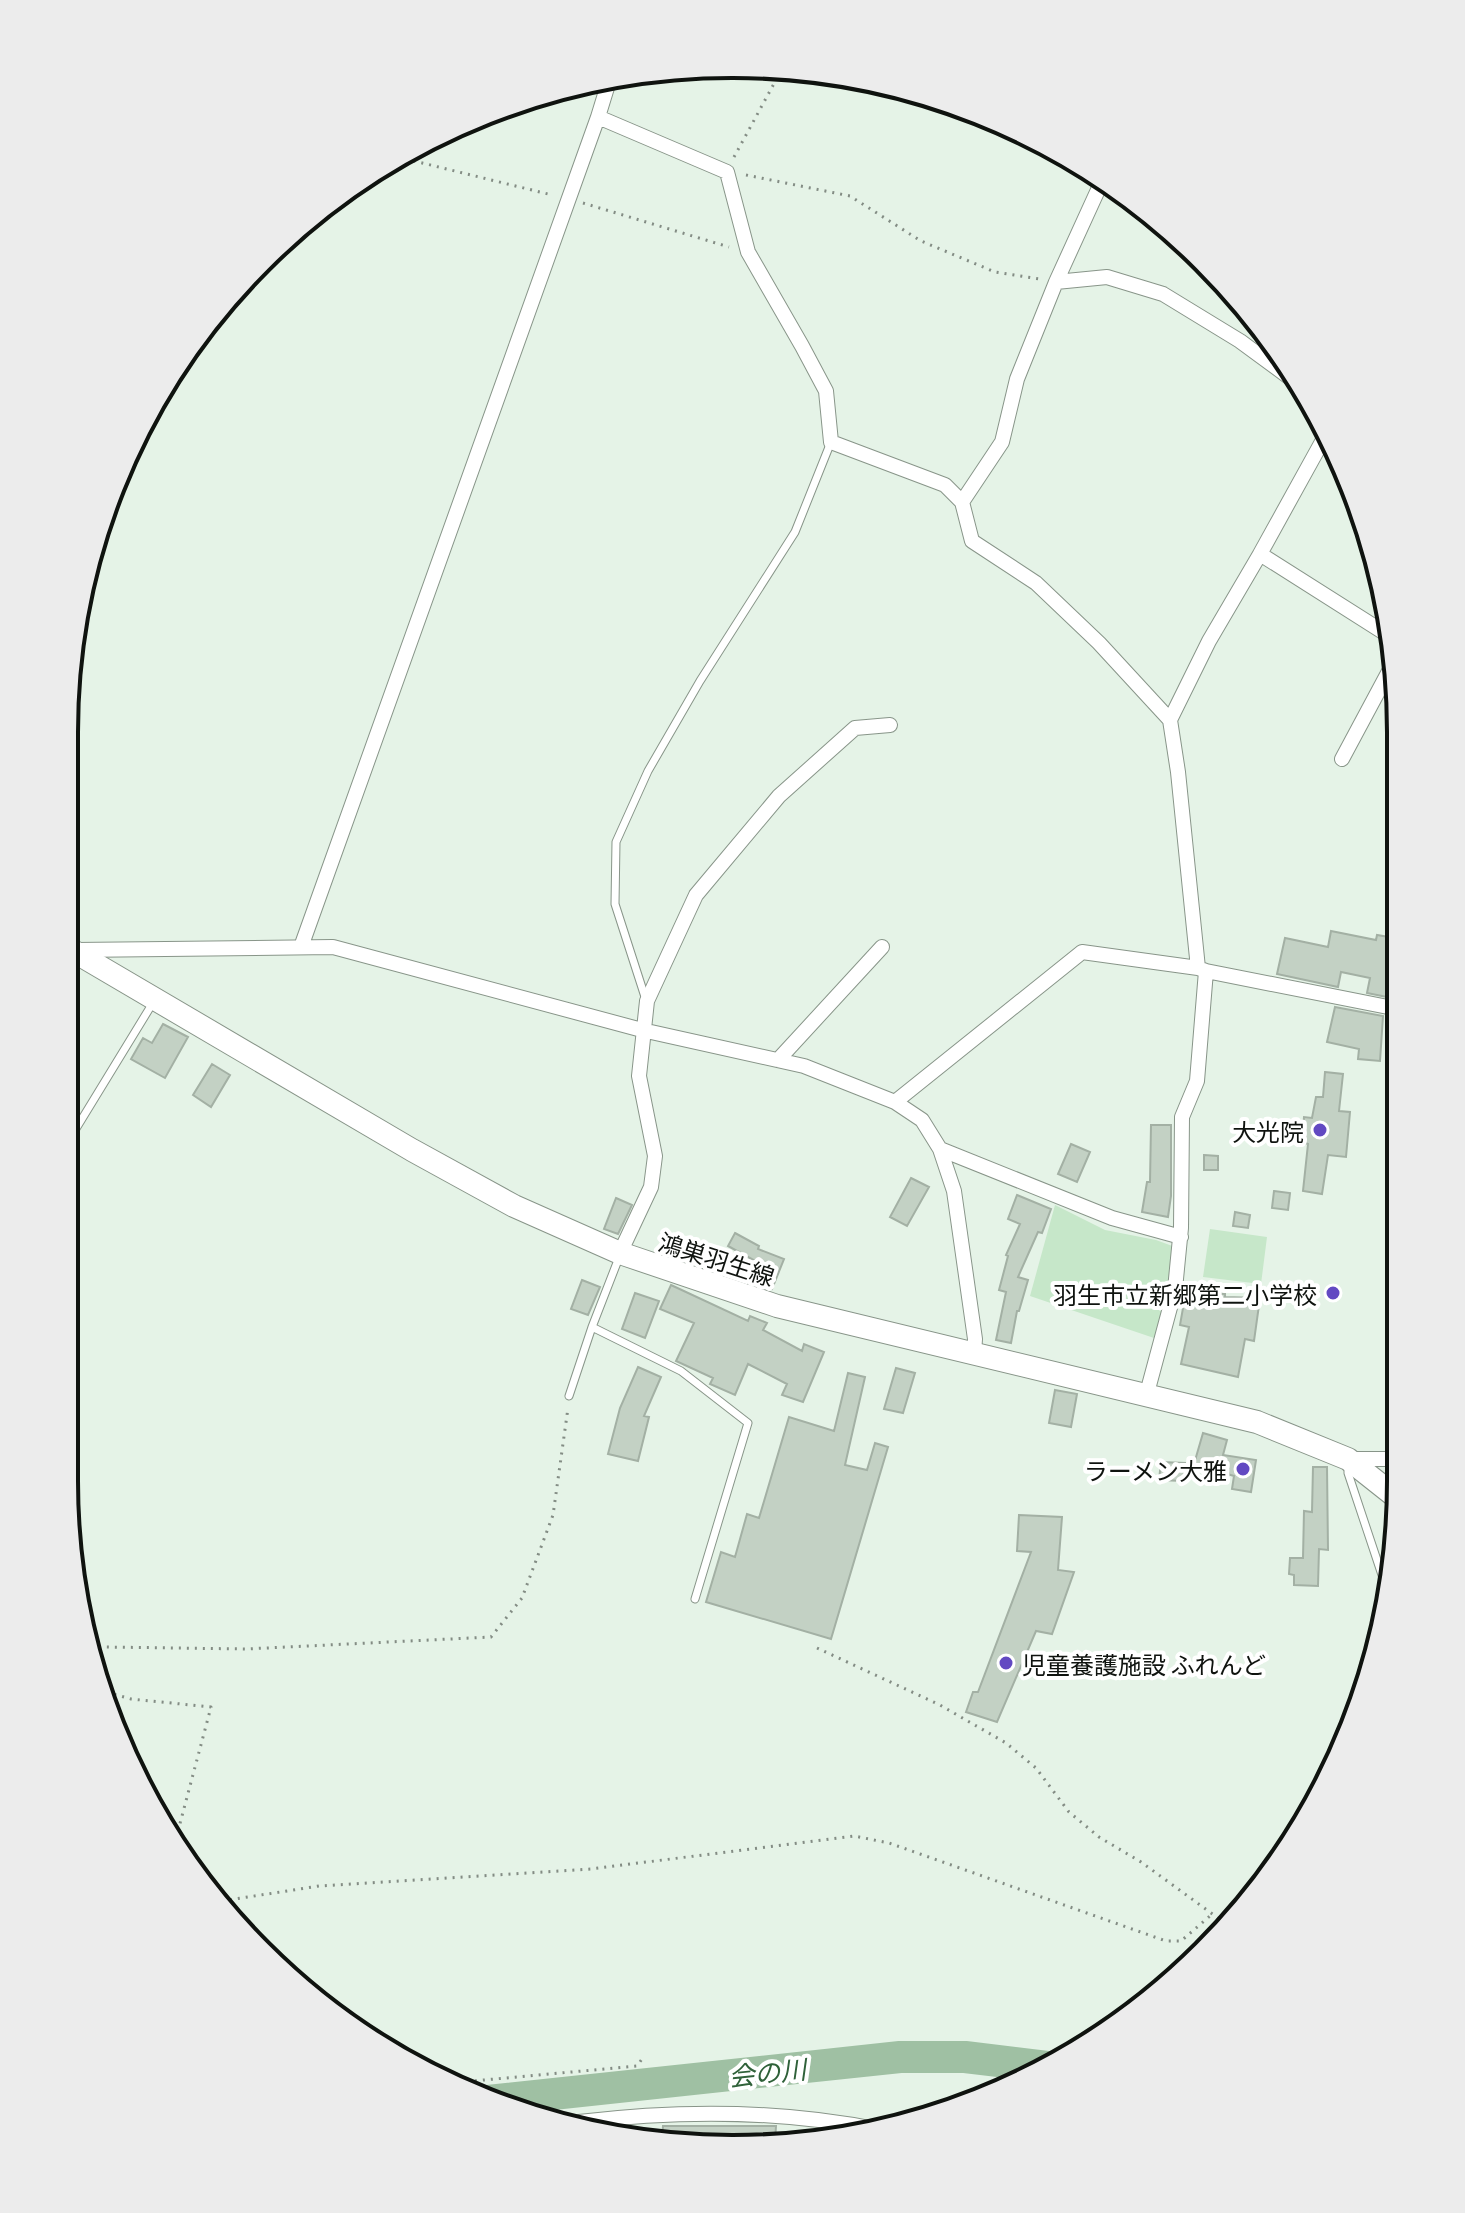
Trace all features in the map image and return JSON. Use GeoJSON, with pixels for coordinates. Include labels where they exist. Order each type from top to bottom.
{"type":"FeatureCollection","features":[{"type":"Feature","properties":{"kind":"main road","name":"鴻巣羽生線"},"geometry":{"type":"LineString","coordinates":[[78,955],[514,1206],[620,1253],[777,1306],[1257,1422],[1348,1459],[1387,1490]]}},
{"type":"Feature","properties":{"kind":"street"},"geometry":{"type":"LineString","coordinates":[[301,947],[606,91]]}},
{"type":"Feature","properties":{"kind":"street"},"geometry":{"type":"LineString","coordinates":[[598,117],[727,172],[748,252],[826,391],[831,442],[945,485],[962,502],[972,541],[1036,583],[1099,643],[1170,720],[1202,969],[1197,1081],[1182,1117],[1181,1237],[1175,1289],[1147,1393]]}},
{"type":"Feature","properties":{"kind":"street"},"geometry":{"type":"LineString","coordinates":[[962,502],[1002,442],[1017,379],[1098,190]]}},
{"type":"Feature","properties":{"kind":"street"},"geometry":{"type":"LineString","coordinates":[[1056,282],[1107,277],[1163,294],[1240,341],[1276,368]]}},
{"type":"Feature","properties":{"kind":"street"},"geometry":{"type":"LineString","coordinates":[[1170,720],[1209,641],[1321,444]]}},
{"type":"Feature","properties":{"kind":"street"},"geometry":{"type":"LineString","coordinates":[[1260,554],[1378,629]]}},
{"type":"Feature","properties":{"kind":"street"},"geometry":{"type":"LineString","coordinates":[[1342,759],[1385,679]]}},
{"type":"Feature","properties":{"kind":"street"},"geometry":{"type":"LineString","coordinates":[[620,1253],[651,1187],[655,1156],[639,1076],[647,1001],[696,895],[779,796],[855,728],[890,725]]}},
{"type":"Feature","properties":{"kind":"street"},"geometry":{"type":"LineString","coordinates":[[78,950],[333,947],[642,1030],[804,1066],[895,1102],[922,1120],[940,1149],[954,1191],[975,1339],[974,1353]]}},
{"type":"Feature","properties":{"kind":"street"},"geometry":{"type":"LineString","coordinates":[[778,1060],[882,947]]}},
{"type":"Feature","properties":{"kind":"street"},"geometry":{"type":"LineString","coordinates":[[895,1102],[1082,952],[1202,969],[1387,1007]]}},
{"type":"Feature","properties":{"kind":"street"},"geometry":{"type":"LineString","coordinates":[[940,1149],[1112,1218],[1181,1237]]}},
{"type":"Feature","properties":{"kind":"street"},"geometry":{"type":"LineString","coordinates":[[1348,1459],[1387,1459]]}},
{"type":"Feature","properties":{"kind":"street"},"geometry":{"type":"LineString","coordinates":[[599,2121],[764,2115],[849,2124]]}},
{"type":"Feature","properties":{"kind":"lane"},"geometry":{"type":"LineString","coordinates":[[647,1001],[615,904],[616,842],[655,758],[795,532],[831,442]]}},
{"type":"Feature","properties":{"kind":"lane"},"geometry":{"type":"LineString","coordinates":[[78,1126],[156,999]]}},
{"type":"Feature","properties":{"kind":"lane"},"geometry":{"type":"LineString","coordinates":[[569,1396],[620,1253]]}},
{"type":"Feature","properties":{"kind":"lane"},"geometry":{"type":"LineString","coordinates":[[592,1327],[681,1371],[748,1423],[695,1599]]}},
{"type":"Feature","properties":{"kind":"lane"},"geometry":{"type":"LineString","coordinates":[[1348,1459],[1348,1473],[1380,1570]]}},
{"type":"Feature","properties":{"kind":"path"},"geometry":{"type":"LineString","coordinates":[[777,79],[727,172],[850,196],[933,246],[995,272],[1056,282]]}},
{"type":"Feature","properties":{"kind":"path"},"geometry":{"type":"LineString","coordinates":[[99,1646],[246,1649],[491,1637],[522,1598],[553,1515],[569,1396]]}},
{"type":"Feature","properties":{"kind":"path"},"geometry":{"type":"LineString","coordinates":[[817,1648],[940,1705],[1006,1743],[1036,1768],[1079,1821],[1193,1898],[1218,1919]]}},
{"type":"Feature","properties":{"kind":"path"},"geometry":{"type":"LineString","coordinates":[[114,1694],[131,1699],[211,1707],[179,1829]]}},
{"type":"Feature","properties":{"kind":"path"},"geometry":{"type":"LineString","coordinates":[[230,1900],[319,1886],[591,1869],[854,1836],[889,1843],[1166,1941],[1181,1941],[1211,1915]]}},
{"type":"Feature","properties":{"kind":"path"},"geometry":{"type":"LineString","coordinates":[[473,2081],[637,2066],[642,2059]]}},
{"type":"Feature","properties":{"kind":"green space"},"geometry":{"type":"Polygon","coordinates":[[[1055,1205],[1105,1230],[1175,1247],[1170,1285],[1154,1338],[1030,1296],[1055,1205]]]}},
{"type":"Feature","properties":{"kind":"green space"},"geometry":{"type":"Polygon","coordinates":[[[1210,1229],[1267,1237],[1261,1284],[1203,1277],[1210,1229]]]}},
{"type":"Feature","properties":{"kind":"building"},"geometry":{"type":"Polygon","coordinates":[[[1331,931],[1376,940],[1377,935],[1387,937],[1387,997],[1367,993],[1370,978],[1341,972],[1338,987],[1277,974],[1285,938],[1328,947],[1331,931]]]}},
{"type":"Feature","properties":{"kind":"building"},"geometry":{"type":"Polygon","coordinates":[[[1335,1007],[1383,1016],[1380,1061],[1358,1059],[1359,1049],[1327,1042],[1335,1007]]]}},
{"type":"Feature","properties":{"kind":"building"},"geometry":{"type":"Polygon","coordinates":[[[163,1024],[188,1037],[165,1078],[131,1059],[143,1038],[152,1043],[163,1024]]]}},
{"type":"Feature","properties":{"kind":"building"},"geometry":{"type":"Polygon","coordinates":[[[212,1064],[230,1075],[211,1107],[193,1095],[212,1064]]]}},
{"type":"Feature","properties":{"kind":"building"},"geometry":{"type":"Polygon","coordinates":[[[1325,1072],[1343,1074],[1339,1111],[1350,1112],[1346,1157],[1328,1155],[1322,1194],[1303,1191],[1308,1144],[1302,1142],[1304,1117],[1312,1118],[1316,1097],[1323,1097],[1325,1072]]]}},
{"type":"Feature","properties":{"kind":"building"},"geometry":{"type":"Polygon","coordinates":[[[1151,1125],[1171,1125],[1168,1217],[1142,1212],[1147,1182],[1150,1182],[1151,1125]]]}},
{"type":"Feature","properties":{"kind":"building"},"geometry":{"type":"Polygon","coordinates":[[[1071,1144],[1090,1152],[1077,1182],[1058,1174],[1071,1144]]]}},
{"type":"Feature","properties":{"kind":"building"},"geometry":{"type":"Polygon","coordinates":[[[1204,1155],[1218,1156],[1218,1170],[1204,1170],[1204,1155]]]}},
{"type":"Feature","properties":{"kind":"building"},"geometry":{"type":"Polygon","coordinates":[[[911,1178],[929,1187],[907,1226],[890,1217],[911,1178]]]}},
{"type":"Feature","properties":{"kind":"building"},"geometry":{"type":"Polygon","coordinates":[[[1274,1191],[1290,1193],[1288,1210],[1272,1208],[1274,1191]]]}},
{"type":"Feature","properties":{"kind":"building"},"geometry":{"type":"Polygon","coordinates":[[[1017,1195],[1051,1209],[1018,1277],[1028,1280],[1017,1311],[1011,1343],[996,1340],[1006,1292],[999,1290],[1006,1255],[1020,1224],[1008,1219],[1017,1195]]]}},
{"type":"Feature","properties":{"kind":"building"},"geometry":{"type":"Polygon","coordinates":[[[616,1198],[632,1205],[618,1234],[604,1229],[616,1198]]]}},
{"type":"Feature","properties":{"kind":"building"},"geometry":{"type":"Polygon","coordinates":[[[1235,1212],[1250,1215],[1248,1228],[1233,1226],[1235,1212]]]}},
{"type":"Feature","properties":{"kind":"building"},"geometry":{"type":"Polygon","coordinates":[[[735,1233],[759,1246],[758,1249],[784,1259],[772,1289],[752,1282],[759,1263],[728,1246],[735,1233]]]}},
{"type":"Feature","properties":{"kind":"building"},"geometry":{"type":"Polygon","coordinates":[[[582,1280],[600,1287],[588,1315],[571,1309],[582,1280]]]}},
{"type":"Feature","properties":{"kind":"building"},"geometry":{"type":"Polygon","coordinates":[[[671,1285],[748,1321],[750,1316],[767,1323],[763,1330],[802,1351],[804,1344],[824,1352],[803,1402],[782,1395],[787,1384],[748,1364],[735,1395],[710,1384],[713,1378],[676,1361],[694,1323],[660,1309],[671,1285]]]}},
{"type":"Feature","properties":{"kind":"building"},"geometry":{"type":"Polygon","coordinates":[[[1186,1291],[1260,1298],[1254,1341],[1245,1339],[1238,1377],[1181,1364],[1189,1327],[1180,1325],[1186,1291]]]}},
{"type":"Feature","properties":{"kind":"building"},"geometry":{"type":"Polygon","coordinates":[[[635,1293],[659,1301],[645,1338],[622,1329],[635,1293]]]}},
{"type":"Feature","properties":{"kind":"building"},"geometry":{"type":"Polygon","coordinates":[[[638,1367],[661,1377],[644,1416],[649,1417],[638,1461],[608,1454],[620,1408],[638,1367]]]}},
{"type":"Feature","properties":{"kind":"building"},"geometry":{"type":"Polygon","coordinates":[[[896,1368],[915,1373],[903,1413],[884,1409],[896,1368]]]}},
{"type":"Feature","properties":{"kind":"building"},"geometry":{"type":"Polygon","coordinates":[[[848,1373],[865,1377],[845,1465],[867,1470],[875,1443],[888,1447],[831,1639],[706,1602],[721,1552],[735,1557],[747,1514],[759,1518],[789,1417],[834,1431],[848,1373]]]}},
{"type":"Feature","properties":{"kind":"building"},"geometry":{"type":"Polygon","coordinates":[[[1055,1390],[1077,1394],[1071,1427],[1049,1423],[1055,1390]]]}},
{"type":"Feature","properties":{"kind":"building"},"geometry":{"type":"Polygon","coordinates":[[[1203,1433],[1227,1440],[1223,1455],[1256,1460],[1251,1492],[1232,1489],[1234,1476],[1194,1464],[1203,1433]]]}},
{"type":"Feature","properties":{"kind":"building"},"geometry":{"type":"Polygon","coordinates":[[[1161,1462],[1185,1463],[1183,1481],[1159,1480],[1161,1462]]]}},
{"type":"Feature","properties":{"kind":"building"},"geometry":{"type":"Polygon","coordinates":[[[1313,1467],[1327,1467],[1328,1550],[1319,1549],[1318,1586],[1294,1585],[1294,1575],[1289,1574],[1290,1558],[1303,1558],[1304,1511],[1312,1512],[1313,1467]]]}},
{"type":"Feature","properties":{"kind":"building","name":"児童養護施設 ふれんど"},"geometry":{"type":"Polygon","coordinates":[[[1019,1515],[1062,1517],[1058,1570],[1074,1572],[1052,1634],[1036,1631],[997,1722],[966,1712],[973,1692],[978,1692],[1031,1552],[1017,1551],[1019,1515]]]}},
{"type":"Feature","properties":{"kind":"building"},"geometry":{"type":"Polygon","coordinates":[[[663,2126],[776,2126],[775,2134],[690,2134],[663,2131],[663,2126]]]}},
{"type":"Feature","properties":{"kind":"waterway","name":"会の川"},"geometry":{"type":"LineString","coordinates":[[517,2098],[900,2057],[965,2057],[1028,2065]]}},
{"type":"Feature","properties":{"kind":"place","name":"大光院"},"geometry":{"type":"Point","coordinates":[1320,1130]}},
{"type":"Feature","properties":{"kind":"place","name":"羽生市立新郷第二小学校"},"geometry":{"type":"Point","coordinates":[1333,1293]}},
{"type":"Feature","properties":{"kind":"place","name":"ラーメン大雅"},"geometry":{"type":"Point","coordinates":[1243,1469]}},
{"type":"Feature","properties":{"kind":"place","name":"児童養護施設 ふれんど"},"geometry":{"type":"Point","coordinates":[1006,1663]}}]}
